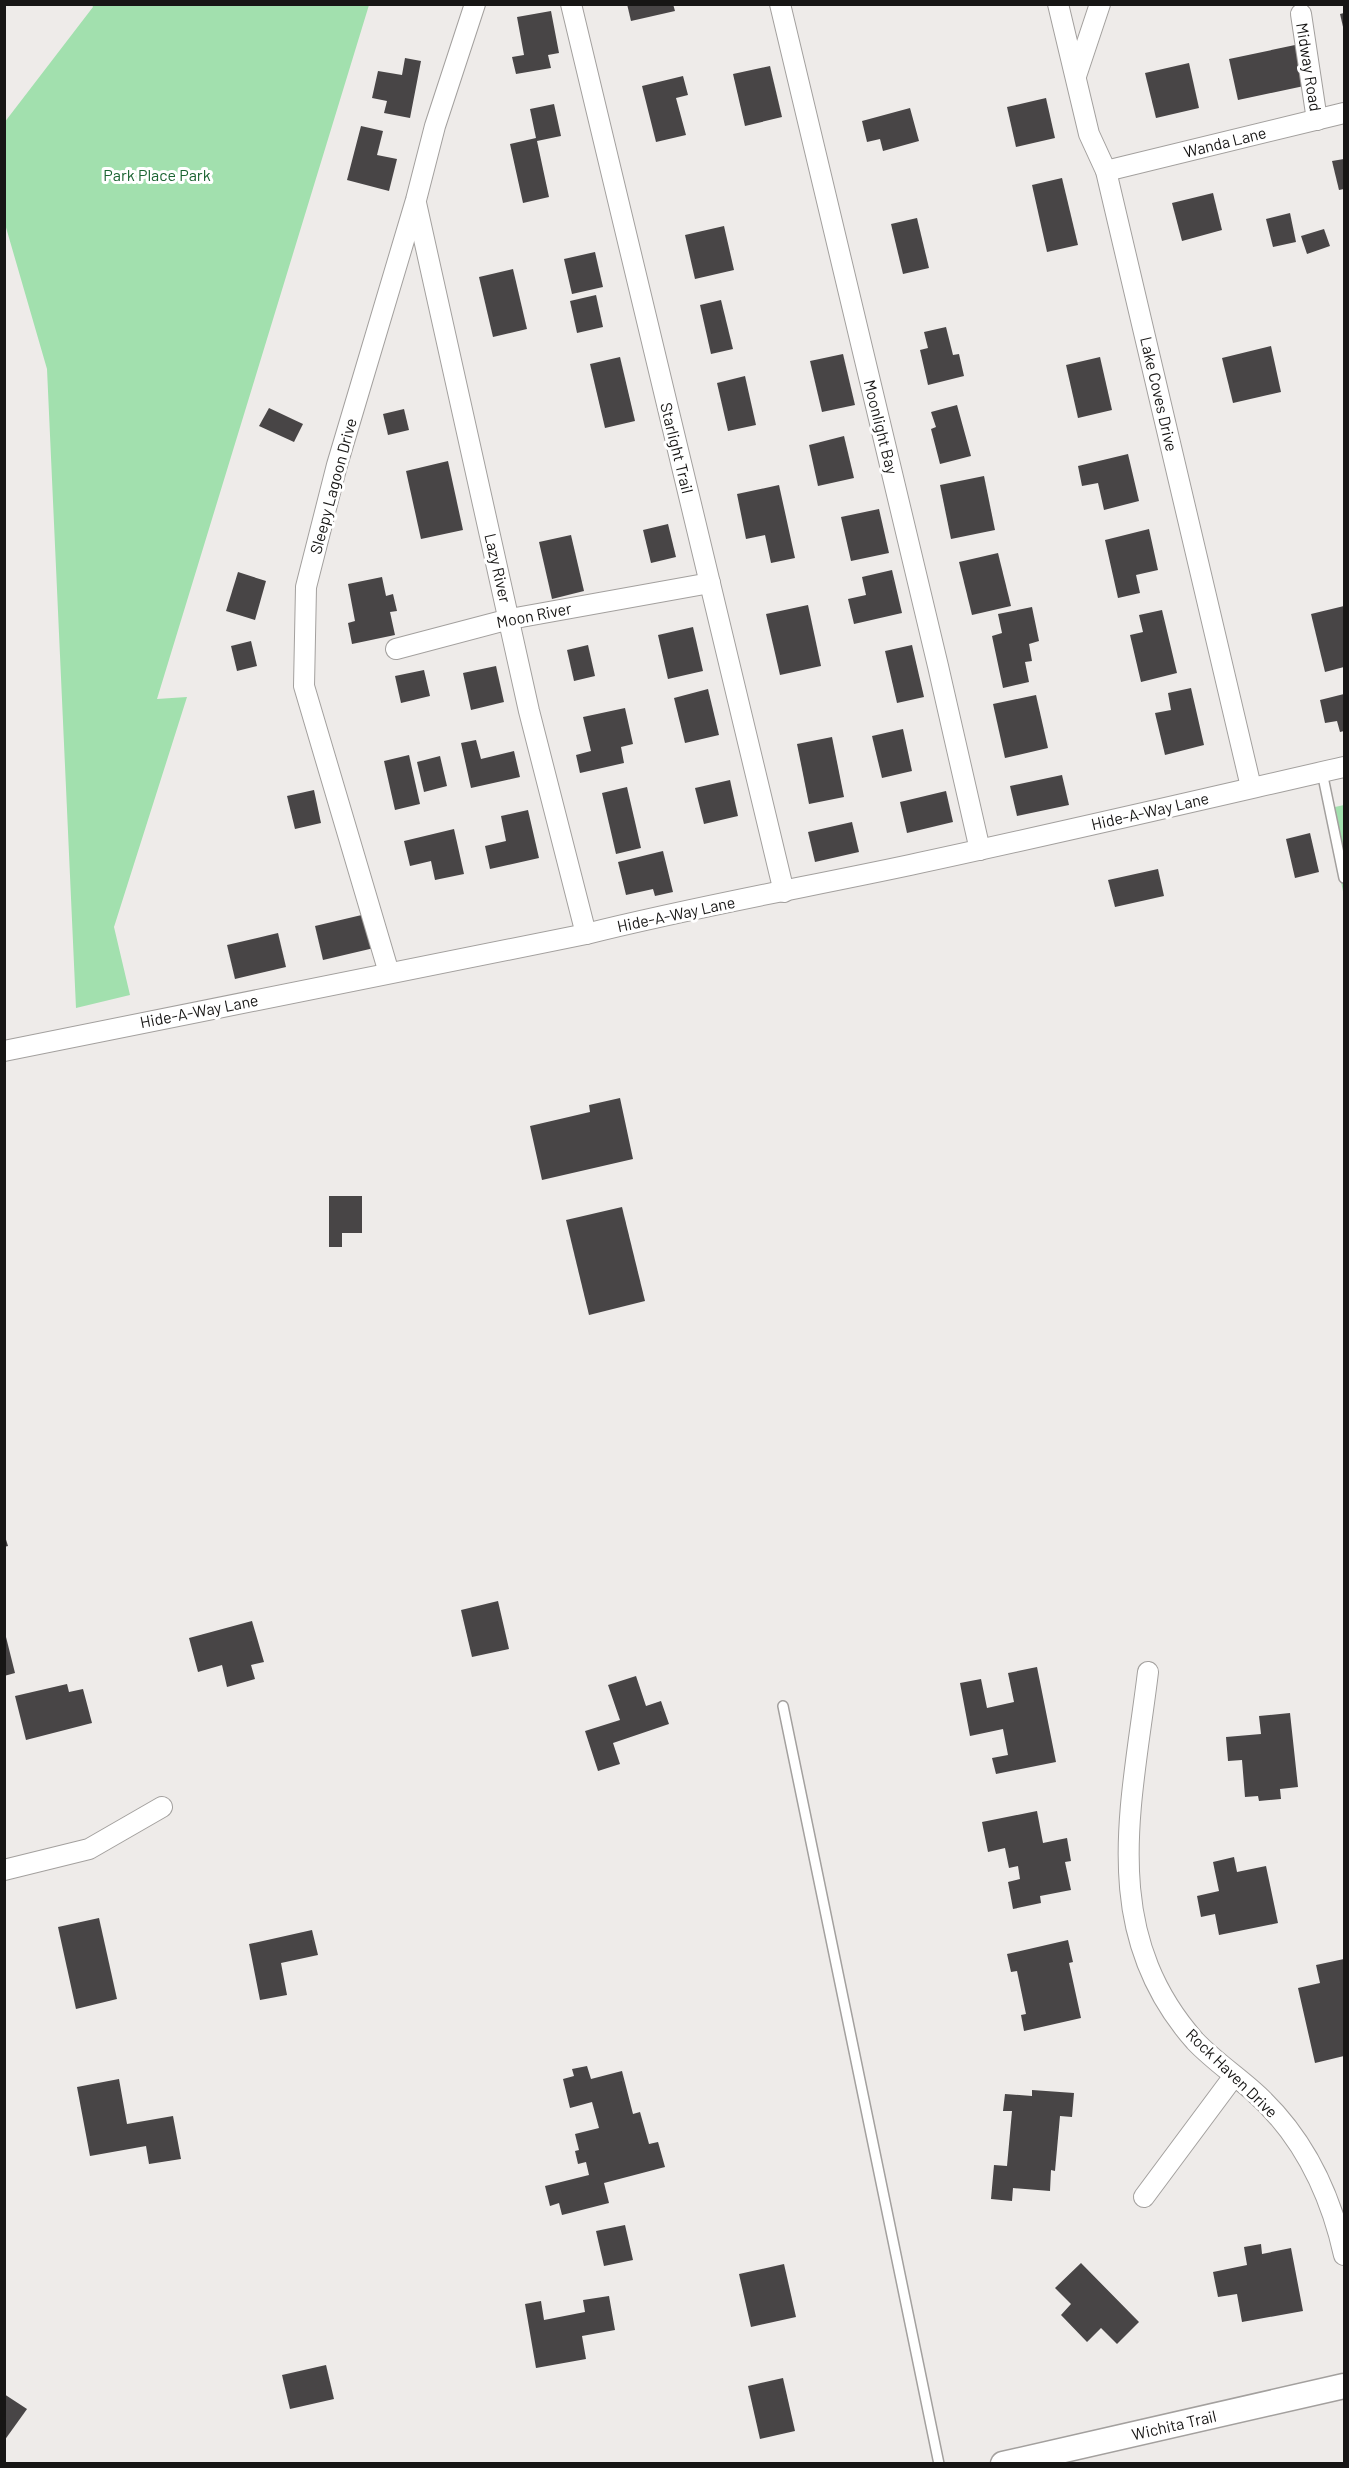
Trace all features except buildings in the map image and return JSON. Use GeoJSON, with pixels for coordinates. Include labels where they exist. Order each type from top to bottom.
{"type":"FeatureCollection","features":[{"type":"Feature","properties":{"kind":"street","name":"Sleepy Lagoon Drive"},"geometry":{"type":"LineString","coordinates":[[389,973],[304,686],[305,597],[337,465],[416,200],[437,116],[474,4]]}},
{"type":"Feature","properties":{"kind":"street","name":"Starlight Trail"},"geometry":{"type":"LineString","coordinates":[[571,4],[784,892]]}},
{"type":"Feature","properties":{"kind":"street","name":"Moonlight Bay"},"geometry":{"type":"LineString","coordinates":[[780,4],[980,850]]}},
{"type":"Feature","properties":{"kind":"street","name":"Lake Coves Drive"},"geometry":{"type":"LineString","coordinates":[[1058,4],[1089,134],[1106,171],[1251,787]]}},
{"type":"Feature","properties":{"kind":"street"},"geometry":{"type":"LineString","coordinates":[[1076,76],[1100,4]]}},
{"type":"Feature","properties":{"kind":"street","name":"Midway Road"},"geometry":{"type":"LineString","coordinates":[[1301,14],[1317,120]]}},
{"type":"Feature","properties":{"kind":"street","name":"Wanda Lane"},"geometry":{"type":"LineString","coordinates":[[1106,171],[1344,113]]}},
{"type":"Feature","properties":{"kind":"street","name":"Lazy River"},"geometry":{"type":"LineString","coordinates":[[416,200],[529,711],[585,934]]}},
{"type":"Feature","properties":{"kind":"street","name":"Moon River"},"geometry":{"type":"LineString","coordinates":[[396,649],[510,619],[710,583]]}},
{"type":"Feature","properties":{"kind":"street","name":"Hide-A-Way Lane"},"geometry":{"type":"LineString","coordinates":[[4,1051],[585,934],[676,912],[784,892],[1344,767]]}},
{"type":"Feature","properties":{"kind":"street","name":"Rock Haven Drive"},"geometry":{"type":"LineString","coordinates":[[1148,1672],[1128,1846],[1129,1891],[1134,1924],[1149,1970],[1167,2003],[1194,2039],[1276,2115],[1306,2153],[1330,2205],[1344,2255]]}},
{"type":"Feature","properties":{"kind":"street"},"geometry":{"type":"LineString","coordinates":[[4,1870],[89,1849],[162,1807]]}},
{"type":"Feature","properties":{"kind":"street"},"geometry":{"type":"LineString","coordinates":[[1144,2197],[1234,2076]]}},
{"type":"Feature","properties":{"kind":"street","name":"Wichita Trail"},"geometry":{"type":"LineString","coordinates":[[1003,2463],[1344,2386]]}},
{"type":"Feature","properties":{"kind":"lane"},"geometry":{"type":"LineString","coordinates":[[1322,772],[1344,878]]}},
{"type":"Feature","properties":{"kind":"lane"},"geometry":{"type":"LineString","coordinates":[[783,1706],[939,2463]]}},
{"type":"Feature","properties":{"kind":"green space","name":"Park Place Park"},"geometry":{"type":"Polygon","coordinates":[[[92,5],[369,5],[157,699],[187,697],[114,927],[130,995],[76,1008],[47,369],[5,224],[4,123],[93,7],[92,5]]]}},
{"type":"Feature","properties":{"kind":"green space"},"geometry":{"type":"Polygon","coordinates":[[[1344,805],[1344,896],[1326,809],[1344,805]]]}}]}
